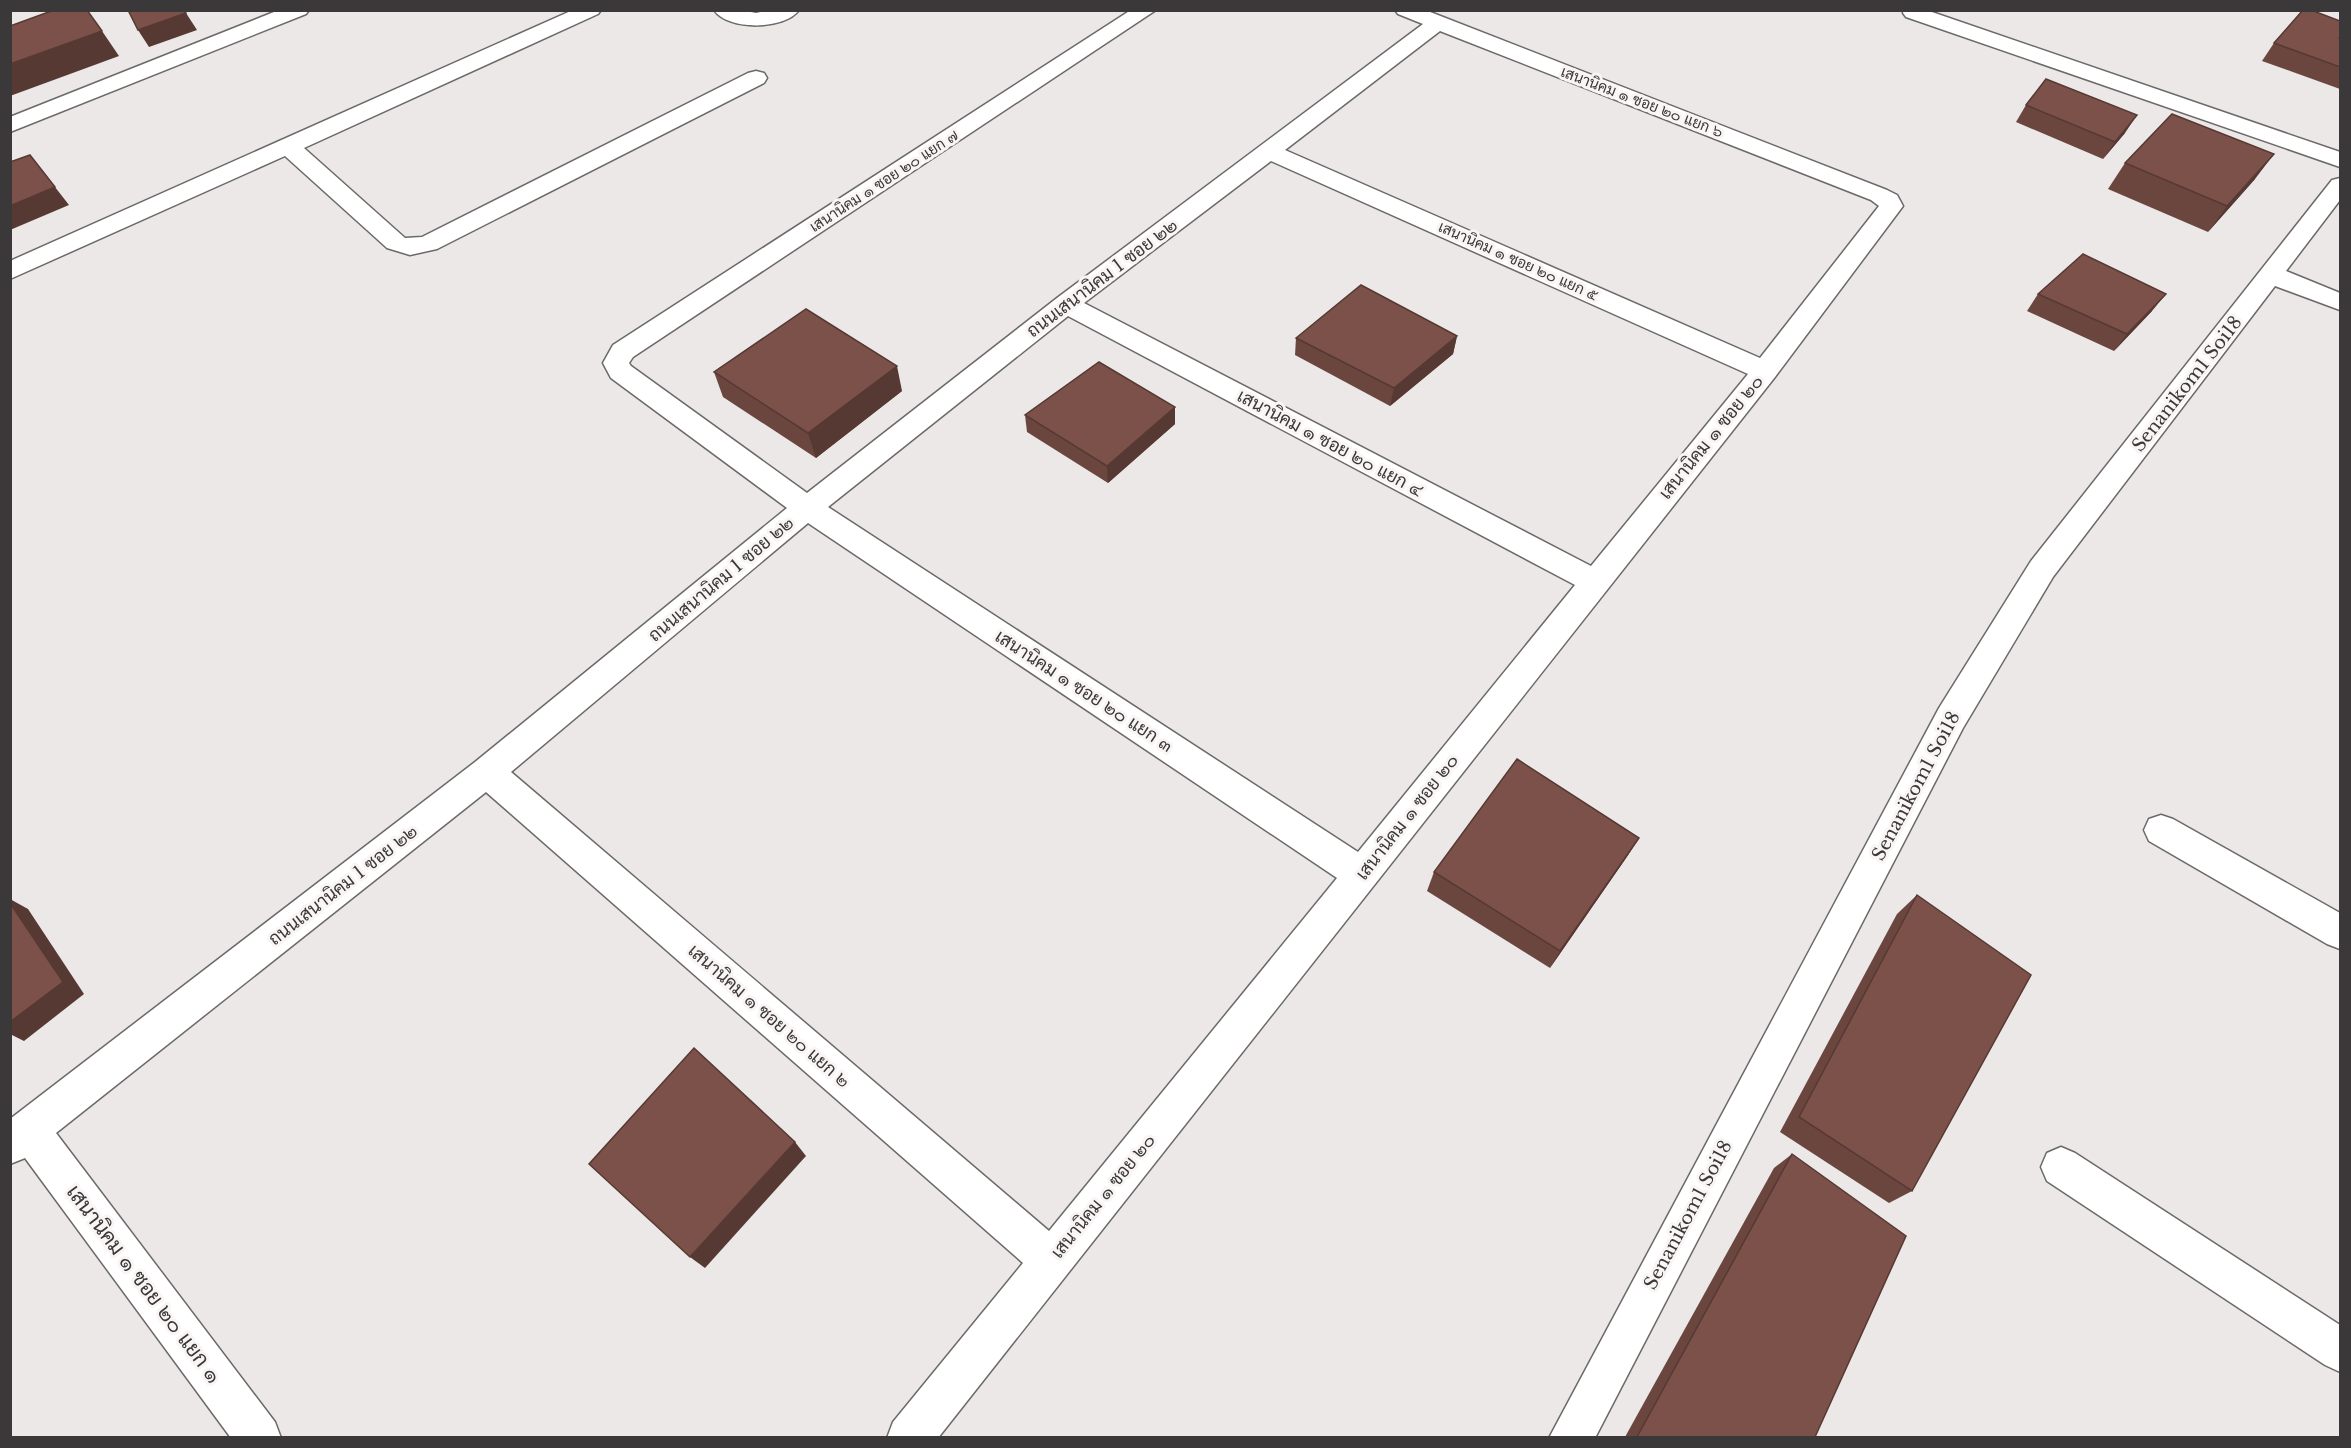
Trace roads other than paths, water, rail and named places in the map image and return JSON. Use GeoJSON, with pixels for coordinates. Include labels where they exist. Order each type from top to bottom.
{"type":"FeatureCollection","features":[{"type":"Feature","properties":{"kind":"street"},"geometry":{"type":"LineString","coordinates":[[10,125],[299,10]]}},
{"type":"Feature","properties":{"kind":"street"},"geometry":{"type":"LineString","coordinates":[[10,271],[591,10]]}},
{"type":"Feature","properties":{"kind":"street"},"geometry":{"type":"LineString","coordinates":[[724,10],[737,19],[755,21],[772,19],[789,10]]}},
{"type":"Feature","properties":{"kind":"street","name":"เสนานิคม ๑ ซอย ๒๐ แยก ๗"},"geometry":{"type":"LineString","coordinates":[[622,351],[1146,10]]}},
{"type":"Feature","properties":{"kind":"street","name":"เสนานิคม ๑ ซอย ๒๐ แยก ๖"},"geometry":{"type":"LineString","coordinates":[[1405,10],[1879,195]]}},
{"type":"Feature","properties":{"kind":"street"},"geometry":{"type":"LineString","coordinates":[[1913,13],[2340,160]]}},
{"type":"Feature","properties":{"kind":"street","name":"ถนนเสนานิคม 1 ซอย ๒๒"},"geometry":{"type":"LineString","coordinates":[[20,1137],[487,772],[807,508],[1066,304],[1271,152],[1438,23]]}},
{"type":"Feature","properties":{"kind":"street"},"geometry":{"type":"LineString","coordinates":[[289,147],[396,243],[410,247],[428,244],[756,78]]}},
{"type":"Feature","properties":{"kind":"street","name":"เสนานิคม ๑ ซอย ๒๐ แยก ๕"},"geometry":{"type":"LineString","coordinates":[[1271,152],[1765,371]]}},
{"type":"Feature","properties":{"kind":"street","name":"Senanikom1 Soi18"},"geometry":{"type":"LineString","coordinates":[[1571,1437],[1952,718],[2042,569],[2340,185]]}},
{"type":"Feature","properties":{"kind":"street","name":"เสนานิคม ๑ ซอย ๒๐"},"geometry":{"type":"LineString","coordinates":[[909,1437],[1594,581],[1765,371],[1891,206],[1888,200],[1879,195]]}},
{"type":"Feature","properties":{"kind":"street"},"geometry":{"type":"LineString","coordinates":[[2272,275],[2340,302]]}},
{"type":"Feature","properties":{"kind":"street","name":"เสนานิคม ๑ ซอย ๒๐ แยก ๔"},"geometry":{"type":"LineString","coordinates":[[1066,304],[1594,581]]}},
{"type":"Feature","properties":{"kind":"street","name":"เสนานิคม ๑ ซอย ๒๐ แยก ๓"},"geometry":{"type":"LineString","coordinates":[[622,351],[616,363],[621,372],[807,508],[1361,874]]}},
{"type":"Feature","properties":{"kind":"street","name":"เสนานิคม ๑ ซอย ๒๐ แยก ๒"},"geometry":{"type":"LineString","coordinates":[[487,772],[1051,1260]]}},
{"type":"Feature","properties":{"kind":"street"},"geometry":{"type":"LineString","coordinates":[[2161,830],[2340,932]]}},
{"type":"Feature","properties":{"kind":"street","name":"เสนานิคม ๑ ซอย ๒๐ แยก ๑"},"geometry":{"type":"LineString","coordinates":[[20,1137],[259,1437]]}},
{"type":"Feature","properties":{"kind":"street"},"geometry":{"type":"LineString","coordinates":[[2061,1167],[2340,1350]]}}]}
